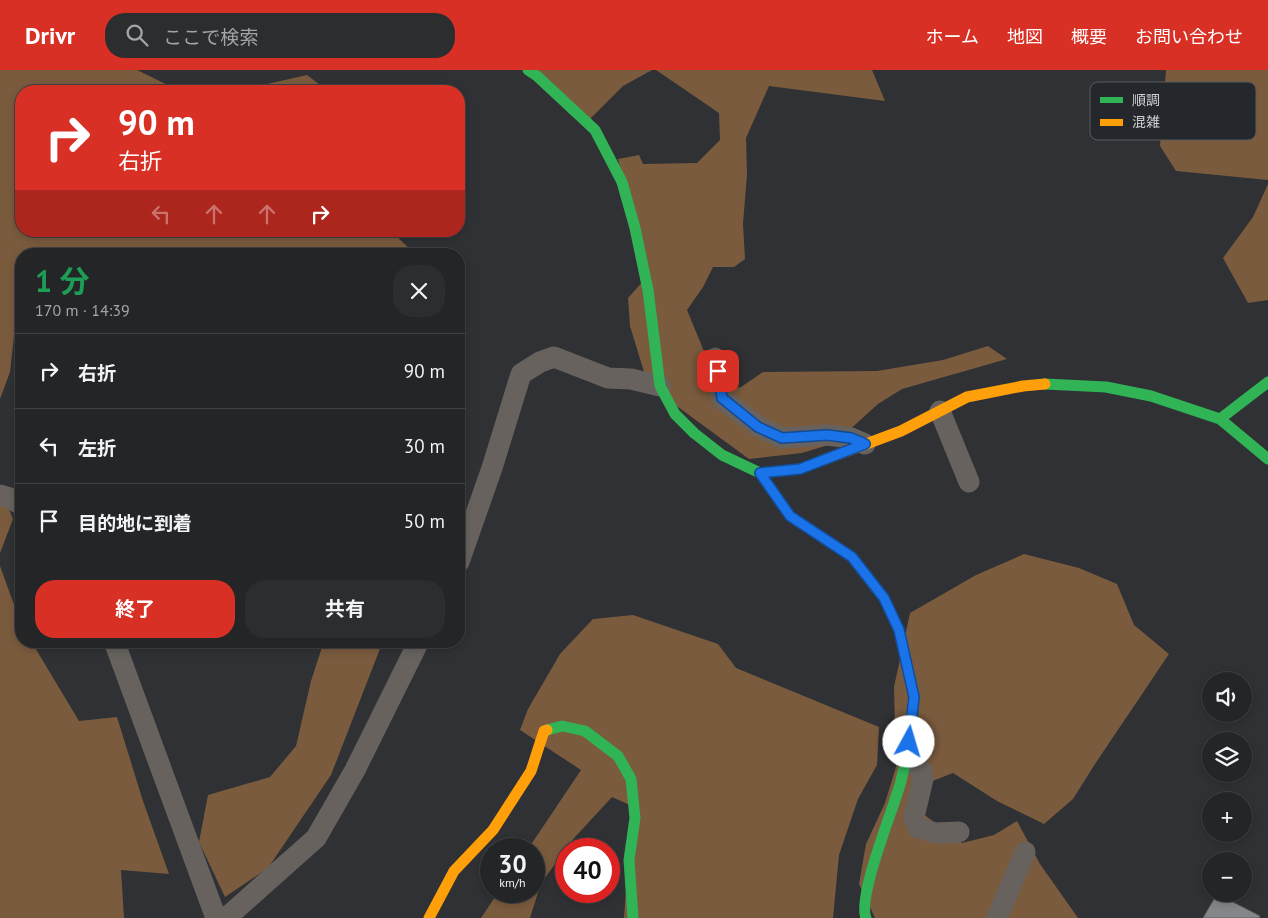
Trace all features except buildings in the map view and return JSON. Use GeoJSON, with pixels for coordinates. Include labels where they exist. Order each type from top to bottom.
{"type":"FeatureCollection","features":[{"type":"Feature","properties":{"kind":"street"},"geometry":{"type":"LineString","coordinates":[[528,70],[537,76],[595,130],[622,182],[635,228],[648,290],[660,386],[675,414],[694,433],[722,456],[760,473],[800,469],[901,431],[967,397],[1023,386],[1053,384],[1106,386],[1151,396],[1220,419],[1268,459]]}},
{"type":"Feature","properties":{"kind":"street"},"geometry":{"type":"LineString","coordinates":[[465,545],[492,468],[521,374],[540,362],[554,357],[608,378],[631,379],[660,386]]}},
{"type":"Feature","properties":{"kind":"street"},"geometry":{"type":"LineString","coordinates":[[716,358],[722,398],[758,427],[782,438],[827,435],[851,438],[865,444]]}},
{"type":"Feature","properties":{"kind":"street"},"geometry":{"type":"LineString","coordinates":[[1220,419],[1268,382]]}},
{"type":"Feature","properties":{"kind":"street"},"geometry":{"type":"LineString","coordinates":[[940,411],[969,482]]}},
{"type":"Feature","properties":{"kind":"street"},"geometry":{"type":"LineString","coordinates":[[760,473],[790,516],[852,557],[884,598],[899,630],[914,697],[909,742],[901,781],[868,883],[864,913],[866,918]]}},
{"type":"Feature","properties":{"kind":"street"},"geometry":{"type":"LineString","coordinates":[[0,495],[15,501]]}},
{"type":"Feature","properties":{"kind":"street"},"geometry":{"type":"LineString","coordinates":[[117,648],[216,918]]}},
{"type":"Feature","properties":{"kind":"street"},"geometry":{"type":"LineString","coordinates":[[226,918],[316,838],[355,770],[416,648]]}},
{"type":"Feature","properties":{"kind":"street"},"geometry":{"type":"LineString","coordinates":[[429,918],[454,871],[493,830],[530,771],[544,732],[562,726],[584,731],[618,756],[631,778],[635,818],[629,860],[633,918]]}},
{"type":"Feature","properties":{"kind":"street"},"geometry":{"type":"LineString","coordinates":[[906,760],[921,768],[923,779],[914,817],[918,828],[944,834],[959,832]]}},
{"type":"Feature","properties":{"kind":"street"},"geometry":{"type":"LineString","coordinates":[[997,918],[1025,852]]}},
{"type":"Feature","properties":{"kind":"shaded area"},"geometry":{"type":"Polygon","coordinates":[[[0,70],[137,70],[168,85],[15,85],[15,237],[397,237],[409,248],[15,248],[15,327],[10,372],[0,399],[0,70]]]}},
{"type":"Feature","properties":{"kind":"shaded area"},"geometry":{"type":"Polygon","coordinates":[[[535,70],[652,70],[623,86],[589,120],[535,70]]]}},
{"type":"Feature","properties":{"kind":"shaded area"},"geometry":{"type":"Polygon","coordinates":[[[656,70],[872,70],[885,101],[769,86],[746,138],[747,174],[743,224],[745,259],[734,267],[713,267],[703,287],[687,310],[720,390],[741,387],[763,372],[877,371],[943,360],[988,346],[1007,359],[902,389],[878,404],[835,443],[802,453],[749,459],[648,385],[630,326],[628,298],[646,278],[618,159],[639,155],[643,164],[697,163],[720,140],[719,113],[656,70]]]}},
{"type":"Feature","properties":{"kind":"shaded area"},"geometry":{"type":"Polygon","coordinates":[[[1166,70],[1268,70],[1268,180],[1176,171],[1160,146],[1160,140],[1256,140],[1256,82],[1165,82],[1166,70]]]}},
{"type":"Feature","properties":{"kind":"shaded area"},"geometry":{"type":"Polygon","coordinates":[[[307,75],[320,85],[263,85],[307,75]]]}},
{"type":"Feature","properties":{"kind":"shaded area"},"geometry":{"type":"Polygon","coordinates":[[[1268,184],[1268,300],[1248,303],[1223,258],[1253,217],[1268,184]]]}},
{"type":"Feature","properties":{"kind":"shaded area"},"geometry":{"type":"Polygon","coordinates":[[[0,491],[13,519],[0,553],[0,491]]]}},
{"type":"Feature","properties":{"kind":"shaded area"},"geometry":{"type":"Polygon","coordinates":[[[1024,554],[1079,568],[1117,584],[1134,625],[1169,654],[1073,799],[1044,824],[997,801],[953,773],[930,782],[922,813],[962,843],[994,835],[1017,821],[1040,864],[1078,918],[875,918],[859,884],[866,844],[885,803],[896,767],[894,687],[910,613],[976,575],[1024,554]]]}},
{"type":"Feature","properties":{"kind":"shaded area"},"geometry":{"type":"Polygon","coordinates":[[[0,566],[15,607],[15,648],[35,648],[79,721],[117,717],[143,801],[169,874],[121,870],[124,918],[0,918],[0,566]]]}},
{"type":"Feature","properties":{"kind":"shaded area"},"geometry":{"type":"Polygon","coordinates":[[[633,615],[718,644],[736,668],[879,727],[877,765],[858,799],[839,855],[833,918],[624,918],[632,806],[612,797],[574,838],[555,838],[555,864],[545,878],[545,838],[535,838],[581,770],[520,730],[528,709],[560,654],[593,619],[633,615]]]}},
{"type":"Feature","properties":{"kind":"shaded area"},"geometry":{"type":"Polygon","coordinates":[[[322,648],[380,648],[331,775],[268,868],[225,897],[199,842],[208,795],[270,777],[296,746],[311,681],[322,648]]]}},
{"type":"Feature","properties":{"kind":"shaded area"},"geometry":{"type":"Polygon","coordinates":[[[491,903],[535,903],[530,918],[481,918],[491,903]]]}},
{"type":"Feature","properties":{"kind":"traffic: fast"},"geometry":{"type":"LineString","coordinates":[[528,70],[537,76],[595,130],[622,182],[635,228],[648,290],[660,386],[675,414],[694,433],[722,455],[760,473],[800,469],[823,460]]}},
{"type":"Feature","properties":{"kind":"traffic: fast"},"geometry":{"type":"LineString","coordinates":[[1220,419],[1268,382]]}},
{"type":"Feature","properties":{"kind":"traffic: fast"},"geometry":{"type":"LineString","coordinates":[[1045,384],[1106,387],[1151,396],[1220,419],[1268,459]]}},
{"type":"Feature","properties":{"kind":"traffic: fast"},"geometry":{"type":"LineString","coordinates":[[866,918],[865,907],[871,872],[901,781],[911,720]]}},
{"type":"Feature","properties":{"kind":"traffic: fast"},"geometry":{"type":"LineString","coordinates":[[547,730],[562,726],[585,731],[618,756],[631,779],[635,818],[629,860],[633,918]]}},
{"type":"Feature","properties":{"kind":"traffic: slow"},"geometry":{"type":"LineString","coordinates":[[823,460],[901,431],[967,397],[1023,386],[1045,384]]}},
{"type":"Feature","properties":{"kind":"traffic: slow"},"geometry":{"type":"LineString","coordinates":[[760,473],[790,516],[852,557],[884,598],[899,630],[914,697],[911,720]]}},
{"type":"Feature","properties":{"kind":"traffic: slow"},"geometry":{"type":"LineString","coordinates":[[429,918],[454,871],[493,830],[531,771],[544,731],[547,730]]}},
{"type":"Feature","properties":{"kind":"route"},"geometry":{"type":"LineString","coordinates":[[718,371],[722,398],[758,427],[782,438],[827,435],[851,438],[865,444],[800,469],[760,473],[790,516],[852,557],[884,598],[899,630],[914,697],[909,742]]}}]}
